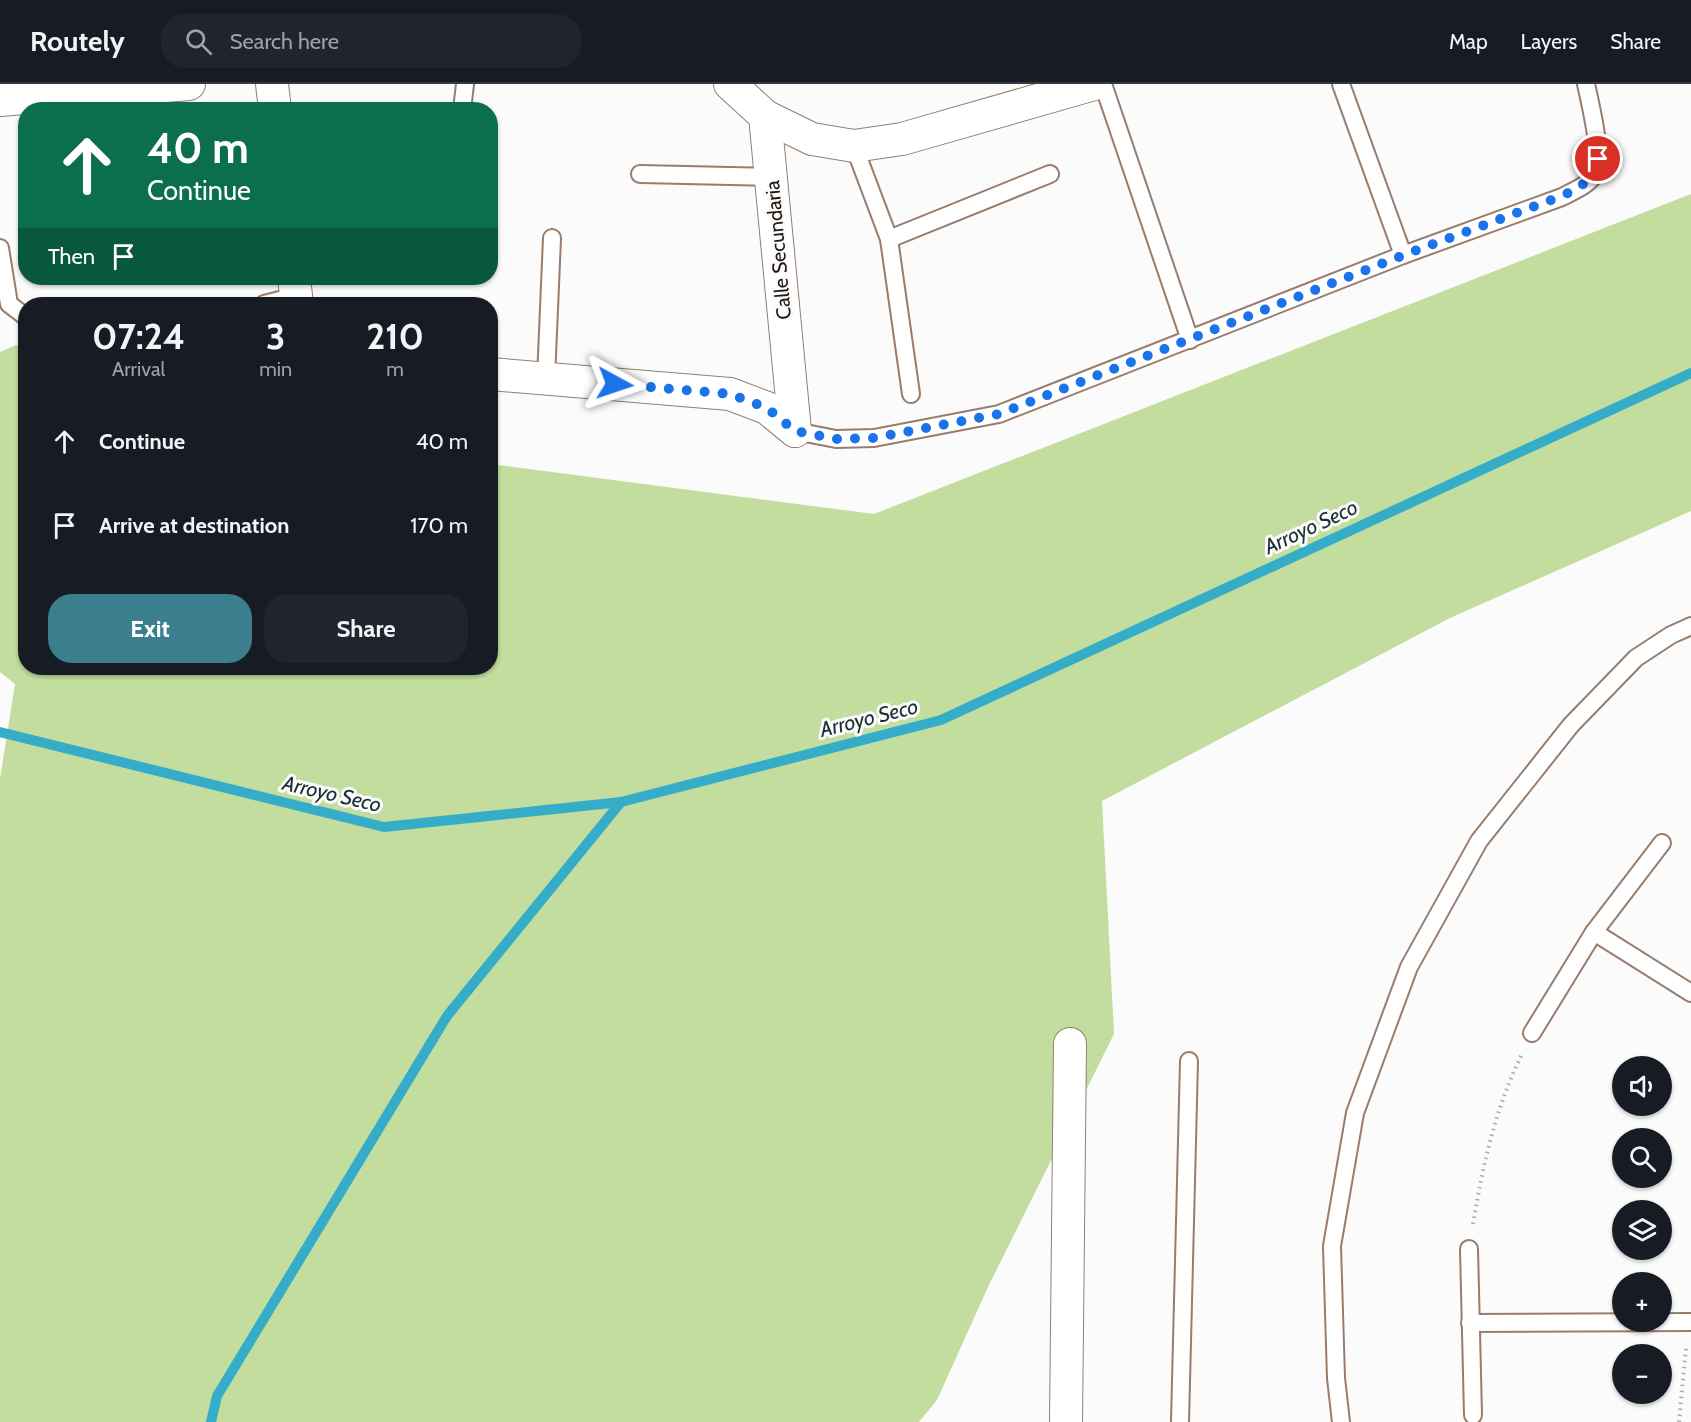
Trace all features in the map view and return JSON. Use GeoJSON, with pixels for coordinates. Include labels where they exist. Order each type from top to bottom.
{"type":"FeatureCollection","features":[{"type":"Feature","properties":{"kind":"street"},"geometry":{"type":"LineString","coordinates":[[0,100],[189,84]]}},
{"type":"Feature","properties":{"kind":"street"},"geometry":{"type":"LineString","coordinates":[[272,84],[274,102]]}},
{"type":"Feature","properties":{"kind":"street"},"geometry":{"type":"LineString","coordinates":[[730,84],[765,116],[812,139],[854,146],[902,139],[1094,84]]}},
{"type":"Feature","properties":{"kind":"street","name":"Calle Secundaria"},"geometry":{"type":"LineString","coordinates":[[765,116],[795,431]]}},
{"type":"Feature","properties":{"kind":"street"},"geometry":{"type":"LineString","coordinates":[[498,375],[730,394],[767,408],[795,431]]}},
{"type":"Feature","properties":{"kind":"street"},"geometry":{"type":"LineString","coordinates":[[1066,1422],[1070,1044]]}},
{"type":"Feature","properties":{"kind":"lane"},"geometry":{"type":"LineString","coordinates":[[463,102],[465,84]]}},
{"type":"Feature","properties":{"kind":"lane"},"geometry":{"type":"LineString","coordinates":[[1103,84],[1190,340]]}},
{"type":"Feature","properties":{"kind":"lane"},"geometry":{"type":"LineString","coordinates":[[1341,84],[1404,255]]}},
{"type":"Feature","properties":{"kind":"lane"},"geometry":{"type":"LineString","coordinates":[[795,431],[836,439],[874,438],[999,414],[1404,255],[1562,196],[1583,185],[1596,172],[1598,159],[1586,84]]}},
{"type":"Feature","properties":{"kind":"lane"},"geometry":{"type":"LineString","coordinates":[[854,146],[889,239],[911,394]]}},
{"type":"Feature","properties":{"kind":"lane"},"geometry":{"type":"LineString","coordinates":[[640,174],[771,177]]}},
{"type":"Feature","properties":{"kind":"lane"},"geometry":{"type":"LineString","coordinates":[[889,239],[1050,174]]}},
{"type":"Feature","properties":{"kind":"lane"},"geometry":{"type":"LineString","coordinates":[[546,379],[552,238]]}},
{"type":"Feature","properties":{"kind":"lane"},"geometry":{"type":"LineString","coordinates":[[0,248],[9,304],[18,311]]}},
{"type":"Feature","properties":{"kind":"lane"},"geometry":{"type":"LineString","coordinates":[[1341,1422],[1336,1378],[1332,1246],[1355,1113],[1409,967],[1479,841],[1571,725],[1636,658],[1671,635],[1691,626]]}},
{"type":"Feature","properties":{"kind":"lane"},"geometry":{"type":"LineString","coordinates":[[1532,1033],[1594,932],[1662,843]]}},
{"type":"Feature","properties":{"kind":"lane"},"geometry":{"type":"LineString","coordinates":[[1594,932],[1691,993]]}},
{"type":"Feature","properties":{"kind":"lane"},"geometry":{"type":"LineString","coordinates":[[1180,1422],[1189,1061]]}},
{"type":"Feature","properties":{"kind":"lane"},"geometry":{"type":"LineString","coordinates":[[1469,1249],[1473,1415]]}},
{"type":"Feature","properties":{"kind":"lane"},"geometry":{"type":"LineString","coordinates":[[1470,1323],[1690,1322]]}},
{"type":"Feature","properties":{"kind":"path"},"geometry":{"type":"LineString","coordinates":[[1469,1249],[1486,1150],[1502,1095],[1532,1033]]}},
{"type":"Feature","properties":{"kind":"path"},"geometry":{"type":"LineString","coordinates":[[1679,1422],[1690,1322]]}},
{"type":"Feature","properties":{"kind":"green space"},"geometry":{"type":"Polygon","coordinates":[[[1691,194],[1691,511],[1450,618],[1102,801],[1114,1034],[988,1287],[937,1400],[919,1422],[0,1422],[0,779],[15,684],[0,672],[0,352],[16,345],[18,346],[18,675],[498,675],[498,465],[874,514],[1691,194]]]}},
{"type":"Feature","properties":{"kind":"waterway","name":"Arroyo Seco"},"geometry":{"type":"LineString","coordinates":[[0,732],[384,827],[621,802],[941,720],[1691,373]]}},
{"type":"Feature","properties":{"kind":"waterway"},"geometry":{"type":"LineString","coordinates":[[211,1422],[217,1396],[447,1016],[621,802]]}},
{"type":"Feature","properties":{"kind":"route"},"geometry":{"type":"LineString","coordinates":[[615,384],[730,394],[767,408],[795,431],[836,439],[874,438],[999,414],[1404,255],[1562,196],[1583,185],[1596,172],[1598,159]]}}]}
